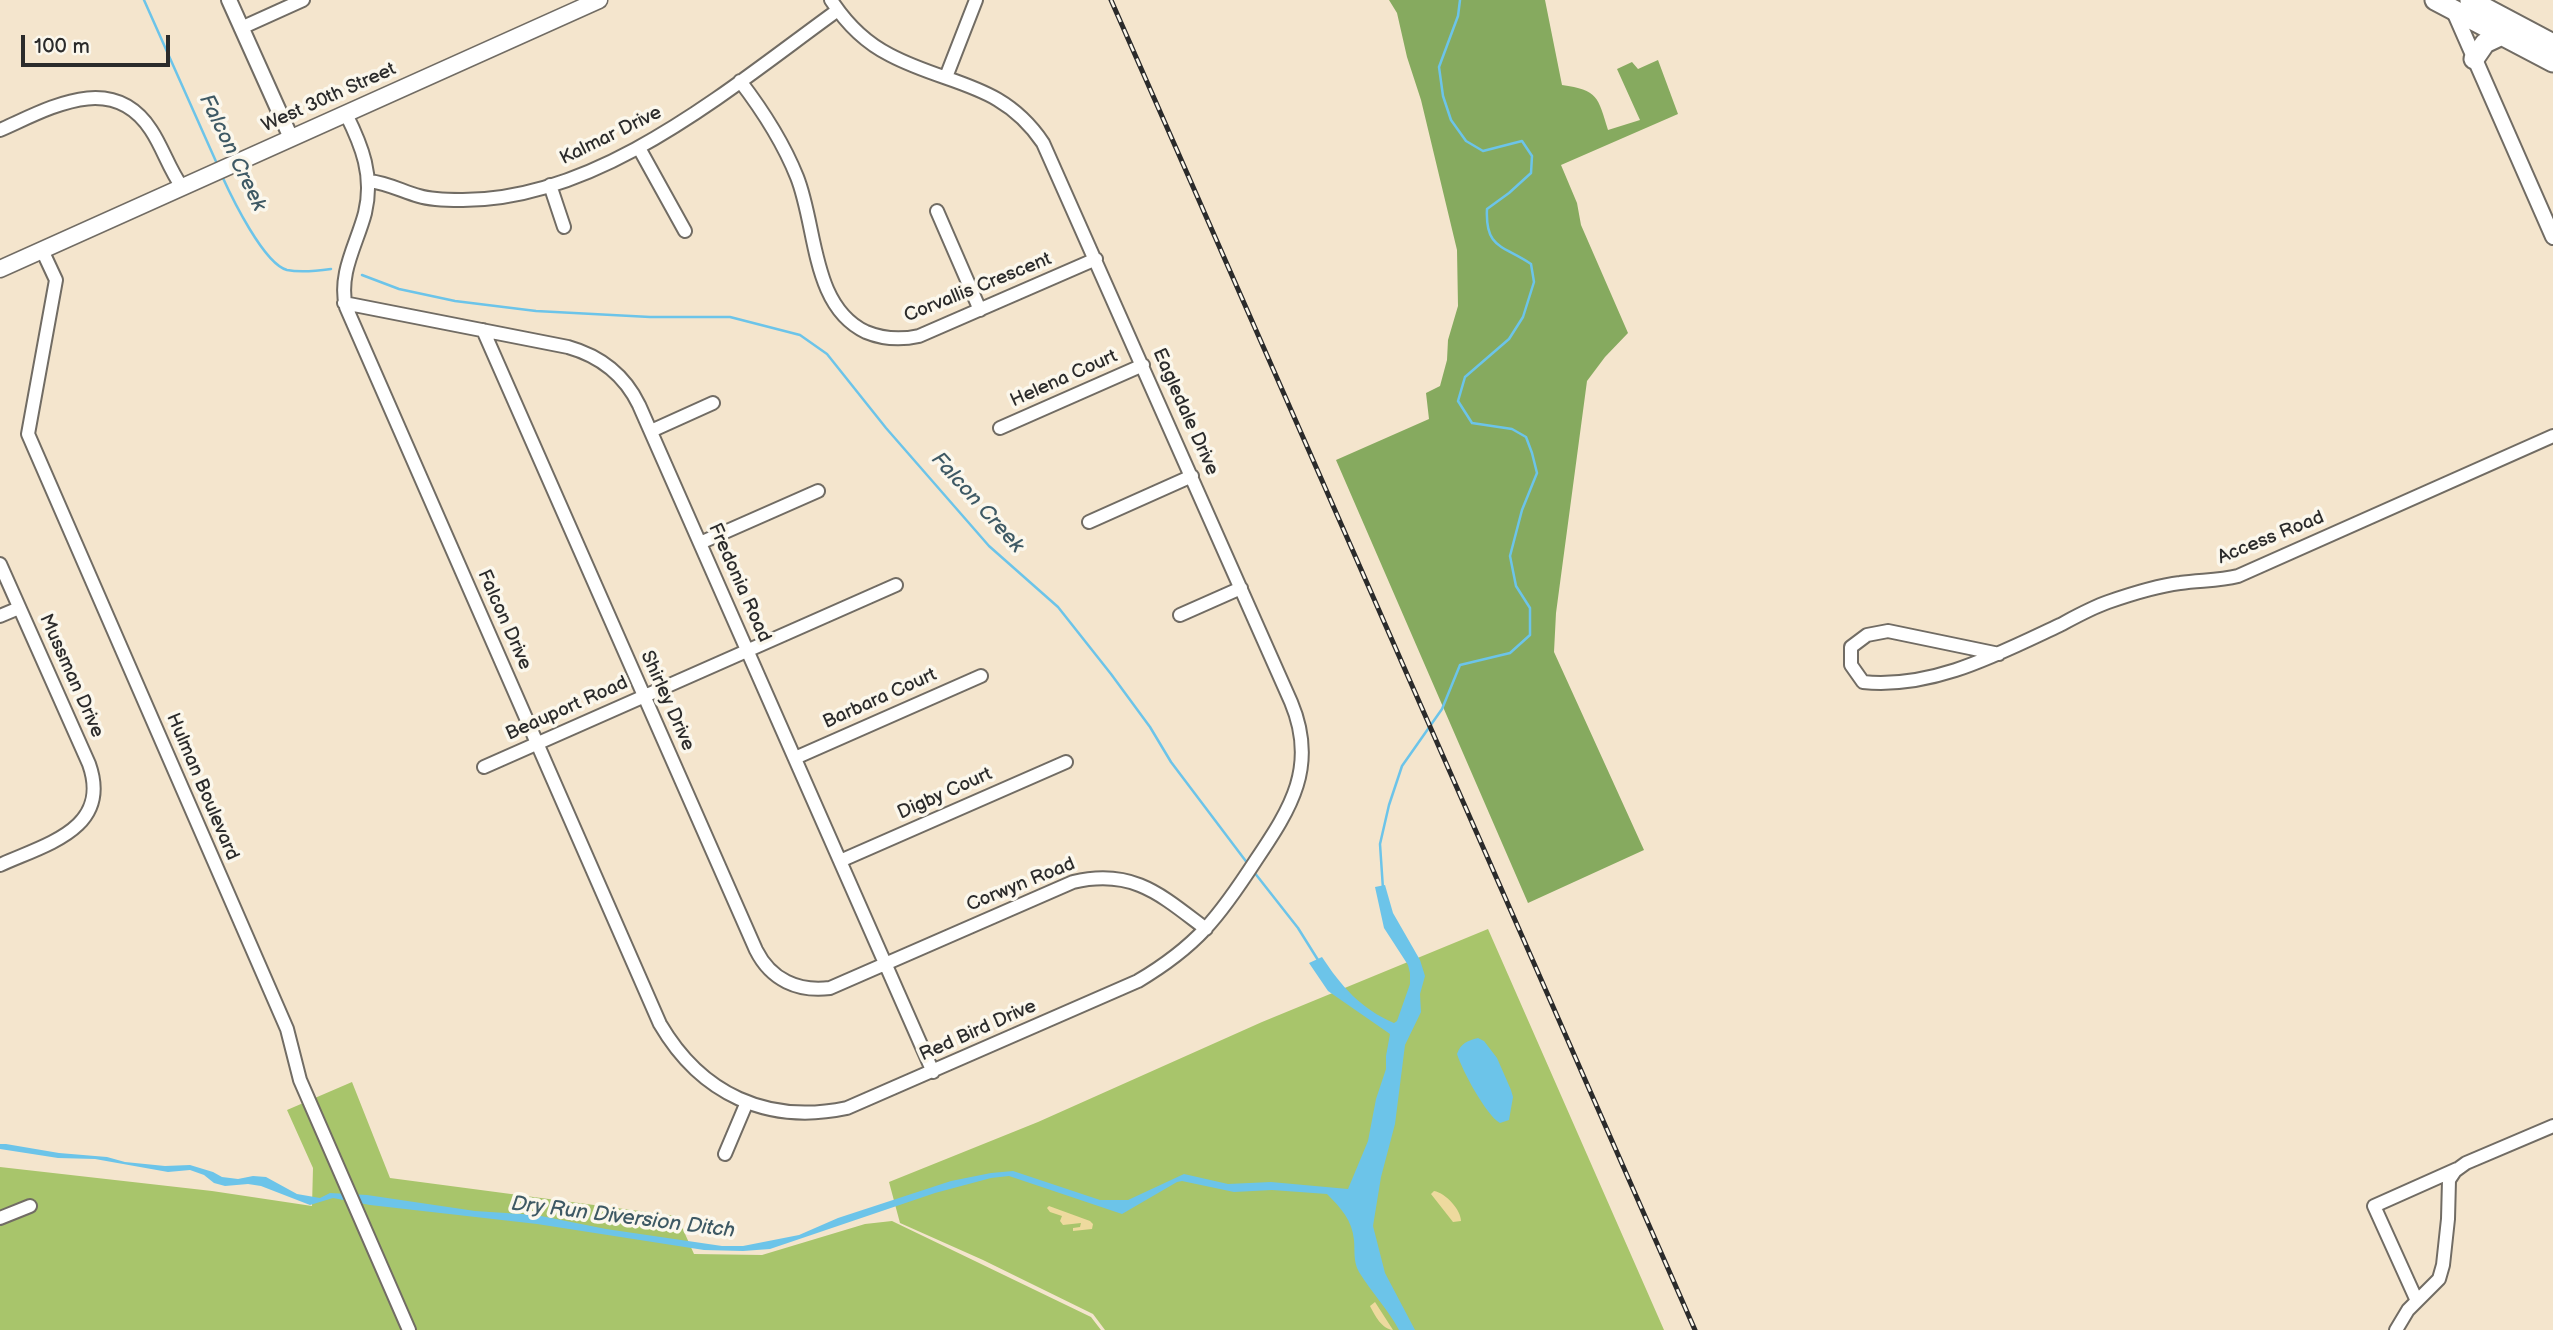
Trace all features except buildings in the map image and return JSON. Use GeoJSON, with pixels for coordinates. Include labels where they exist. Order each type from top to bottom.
{"type":"FeatureCollection","features":[{"type":"Feature","properties":{"kind":"main road","name":"West 30th Street"},"geometry":{"type":"LineString","coordinates":[[0,269],[599,0]]}},
{"type":"Feature","properties":{"kind":"main road"},"geometry":{"type":"LineString","coordinates":[[2435,0],[2458,3],[2553,44]]}},
{"type":"Feature","properties":{"kind":"main road"},"geometry":{"type":"LineString","coordinates":[[2458,3],[2501,35],[2553,62]]}},
{"type":"Feature","properties":{"kind":"main road"},"geometry":{"type":"LineString","coordinates":[[2474,59],[2485,43],[2501,35]]}},
{"type":"Feature","properties":{"kind":"street"},"geometry":{"type":"LineString","coordinates":[[229,0],[291,138]]}},
{"type":"Feature","properties":{"kind":"street"},"geometry":{"type":"LineString","coordinates":[[241,27],[303,0]]}},
{"type":"Feature","properties":{"kind":"street"},"geometry":{"type":"LineString","coordinates":[[946,77],[976,0]]}},
{"type":"Feature","properties":{"kind":"street"},"geometry":{"type":"LineString","coordinates":[[2458,3],[2474,59],[2553,237]]}},
{"type":"Feature","properties":{"kind":"street","name":"Eagledale Drive"},"geometry":{"type":"LineString","coordinates":[[835,5],[857,31],[886,52],[1001,100],[1032,128],[1050,155],[1293,707],[1302,743],[1300,775],[1294,798],[1257,859],[1224,908],[1206,929]]}},
{"type":"Feature","properties":{"kind":"street","name":"Kalmar Drive"},"geometry":{"type":"LineString","coordinates":[[369,181],[395,186],[420,196],[459,200],[498,198],[550,185],[639,148],[675,127],[740,81],[835,5]]}},
{"type":"Feature","properties":{"kind":"street","name":"Corvallis Crescent"},"geometry":{"type":"LineString","coordinates":[[740,81],[767,118],[789,157],[806,204],[824,285],[834,305],[846,319],[870,333],[901,339],[927,333],[1096,259]]}},
{"type":"Feature","properties":{"kind":"street"},"geometry":{"type":"LineString","coordinates":[[0,130],[65,102],[88,97],[115,101],[132,110],[149,126],[171,172],[182,187]]}},
{"type":"Feature","properties":{"kind":"street","name":"Falcon Drive"},"geometry":{"type":"LineString","coordinates":[[346,114],[363,150],[369,181],[365,213],[349,260],[344,303],[667,1035],[700,1074],[722,1090],[747,1102]]}},
{"type":"Feature","properties":{"kind":"street"},"geometry":{"type":"LineString","coordinates":[[639,148],[685,231]]}},
{"type":"Feature","properties":{"kind":"street"},"geometry":{"type":"LineString","coordinates":[[550,185],[564,227]]}},
{"type":"Feature","properties":{"kind":"street"},"geometry":{"type":"LineString","coordinates":[[937,211],[980,310]]}},
{"type":"Feature","properties":{"kind":"street","name":"Hulman Boulevard"},"geometry":{"type":"LineString","coordinates":[[42,250],[56,280],[28,434],[287,1029],[300,1080],[409,1330]]}},
{"type":"Feature","properties":{"kind":"street","name":"Fredonia Road"},"geometry":{"type":"LineString","coordinates":[[344,303],[568,347],[601,361],[631,389],[933,1072]]}},
{"type":"Feature","properties":{"kind":"street","name":"Shirley Drive"},"geometry":{"type":"LineString","coordinates":[[483,330],[756,950],[766,966],[789,983],[815,989],[839,985],[885,964]]}},
{"type":"Feature","properties":{"kind":"street","name":"Helena Court"},"geometry":{"type":"LineString","coordinates":[[1000,428],[1143,365]]}},
{"type":"Feature","properties":{"kind":"street"},"geometry":{"type":"LineString","coordinates":[[651,431],[713,403]]}},
{"type":"Feature","properties":{"kind":"street","name":"Access Road"},"geometry":{"type":"LineString","coordinates":[[1999,654],[1888,631],[1867,635],[1851,647],[1851,665],[1863,682],[1883,684],[1938,676],[1999,654],[2106,603],[2159,587],[2221,581],[2238,576],[2553,436]]}},
{"type":"Feature","properties":{"kind":"street"},"geometry":{"type":"LineString","coordinates":[[1089,522],[1192,476]]}},
{"type":"Feature","properties":{"kind":"street"},"geometry":{"type":"LineString","coordinates":[[700,543],[818,491]]}},
{"type":"Feature","properties":{"kind":"street","name":"Mussman Drive"},"geometry":{"type":"LineString","coordinates":[[0,564],[91,769],[94,790],[91,806],[82,822],[68,835],[0,865]]}},
{"type":"Feature","properties":{"kind":"street","name":"Beauport Road"},"geometry":{"type":"LineString","coordinates":[[484,767],[897,585]]}},
{"type":"Feature","properties":{"kind":"street"},"geometry":{"type":"LineString","coordinates":[[1180,615],[1241,588]]}},
{"type":"Feature","properties":{"kind":"street"},"geometry":{"type":"LineString","coordinates":[[0,616],[19,608]]}},
{"type":"Feature","properties":{"kind":"street","name":"Barbara Court"},"geometry":{"type":"LineString","coordinates":[[794,758],[981,676]]}},
{"type":"Feature","properties":{"kind":"street","name":"Digby Court"},"geometry":{"type":"LineString","coordinates":[[840,861],[1066,762]]}},
{"type":"Feature","properties":{"kind":"street","name":"Corwyn Road"},"geometry":{"type":"LineString","coordinates":[[885,964],[1065,886],[1091,878],[1124,879],[1146,886],[1206,929]]}},
{"type":"Feature","properties":{"kind":"street","name":"Red Bird Drive"},"geometry":{"type":"LineString","coordinates":[[747,1102],[790,1112],[835,1110],[863,1102],[1138,981],[1180,954],[1206,929]]}},
{"type":"Feature","properties":{"kind":"street"},"geometry":{"type":"LineString","coordinates":[[725,1154],[747,1102]]}},
{"type":"Feature","properties":{"kind":"street"},"geometry":{"type":"LineString","coordinates":[[2417,1301],[2374,1206],[2553,1126]]}},
{"type":"Feature","properties":{"kind":"street"},"geometry":{"type":"LineString","coordinates":[[2396,1330],[2408,1310],[2439,1279],[2448,1219],[2449,1180],[2460,1168]]}},
{"type":"Feature","properties":{"kind":"street"},"geometry":{"type":"LineString","coordinates":[[0,1218],[30,1206]]}},
{"type":"Feature","properties":{"kind":"green space"},"geometry":{"type":"Polygon","coordinates":[[[1389,0],[1545,0],[1562,85],[1583,90],[1595,97],[1608,130],[1640,120],[1617,69],[1632,62],[1638,69],[1658,60],[1678,114],[1561,165],[1577,203],[1581,225],[1628,333],[1587,381],[1556,613],[1554,652],[1644,850],[1528,903],[1336,460],[1429,419],[1426,393],[1440,386],[1447,360],[1448,340],[1458,306],[1457,250],[1421,100],[1397,13],[1389,0]]]}},
{"type":"Feature","properties":{"kind":"green space"},"geometry":{"type":"Polygon","coordinates":[[[1488,929],[1664,1330],[1105,1330],[1093,1314],[900,1223],[889,1182],[1038,1122],[1262,1022],[1488,929]]]}},
{"type":"Feature","properties":{"kind":"green space"},"geometry":{"type":"Polygon","coordinates":[[[352,1082],[390,1178],[677,1216],[694,1254],[762,1255],[865,1224],[892,1221],[1091,1317],[1101,1330],[0,1330],[0,1167],[212,1191],[312,1206],[313,1168],[287,1110],[352,1082]]]}},
{"type":"Feature","properties":{"kind":"sand"},"geometry":{"type":"Polygon","coordinates":[[[1434,1191],[1452,1203],[1461,1221],[1453,1222],[1431,1194],[1434,1191]]]}},
{"type":"Feature","properties":{"kind":"sand"},"geometry":{"type":"Polygon","coordinates":[[[1049,1206],[1090,1221],[1093,1224],[1092,1229],[1073,1231],[1073,1228],[1080,1227],[1081,1223],[1063,1225],[1060,1221],[1062,1216],[1050,1212],[1047,1208],[1049,1206]]]}},
{"type":"Feature","properties":{"kind":"sand"},"geometry":{"type":"Polygon","coordinates":[[[1375,1302],[1393,1330],[1382,1325],[1377,1318],[1370,1306],[1375,1302]]]}},
{"type":"Feature","properties":{"kind":"water"},"geometry":{"type":"Polygon","coordinates":[[[1385,885],[1393,913],[1420,960],[1425,976],[1420,994],[1421,1012],[1405,1045],[1395,1124],[1381,1177],[1373,1226],[1385,1273],[1415,1330],[1399,1330],[1359,1272],[1351,1226],[1341,1209],[1327,1194],[1272,1190],[1234,1192],[1182,1181],[1122,1214],[1009,1176],[935,1193],[770,1249],[704,1250],[537,1224],[370,1205],[333,1198],[310,1205],[261,1186],[225,1186],[214,1183],[204,1175],[190,1170],[168,1172],[95,1159],[58,1158],[0,1149],[0,1144],[6,1144],[59,1153],[107,1157],[125,1162],[165,1166],[190,1165],[222,1177],[266,1177],[297,1194],[320,1198],[330,1193],[367,1195],[475,1211],[536,1215],[606,1229],[722,1246],[743,1246],[799,1235],[838,1218],[951,1181],[991,1173],[1013,1171],[1100,1200],[1128,1200],[1184,1174],[1228,1184],[1271,1182],[1348,1189],[1368,1141],[1376,1099],[1386,1069],[1390,1034],[1328,991],[1309,963],[1322,957],[1344,987],[1362,1004],[1394,1023],[1397,1021],[1410,984],[1410,973],[1408,965],[1384,928],[1375,887],[1385,885]]]}},
{"type":"Feature","properties":{"kind":"water"},"geometry":{"type":"Polygon","coordinates":[[[1478,1038],[1484,1041],[1497,1058],[1513,1097],[1509,1120],[1500,1123],[1482,1102],[1457,1054],[1465,1043],[1478,1038]]]}},
{"type":"Feature","properties":{"kind":"waterway","name":"Falcon Creek"},"geometry":{"type":"LineString","coordinates":[[144,0],[218,166]]}},
{"type":"Feature","properties":{"kind":"waterway"},"geometry":{"type":"LineString","coordinates":[[1383,889],[1380,844],[1402,766],[1442,709],[1460,665],[1510,653],[1530,635],[1530,608],[1516,586],[1510,556],[1522,510],[1537,473],[1532,453],[1526,437],[1512,429],[1472,423],[1458,401],[1465,377],[1509,339],[1523,317],[1534,282],[1531,264],[1498,244],[1489,232],[1487,222],[1487,209],[1531,173],[1532,156],[1522,141],[1483,151],[1466,141],[1451,120],[1443,96],[1439,67],[1458,16],[1460,0]]}},
{"type":"Feature","properties":{"kind":"waterway","name":"Falcon Creek"},"geometry":{"type":"LineString","coordinates":[[222,176],[250,229],[278,265],[287,270],[298,271],[331,269]]}},
{"type":"Feature","properties":{"kind":"waterway","name":"Falcon Creek"},"geometry":{"type":"LineString","coordinates":[[362,275],[399,289],[455,301],[536,311],[650,317],[730,317],[800,335],[827,354],[886,428],[989,546],[1058,607],[1111,674],[1150,727],[1171,762],[1248,864]]}},
{"type":"Feature","properties":{"kind":"waterway","name":"Falcon Creek"},"geometry":{"type":"LineString","coordinates":[[1254,872],[1298,928],[1318,960]]}},
{"type":"Feature","properties":{"kind":"railway"},"geometry":{"type":"LineString","coordinates":[[1111,0],[1695,1330]]}},
{"type":"Feature","properties":{"kind":"water label","name":"Dry Run Diversion Ditch"},"geometry":{"type":"Point","coordinates":[623,1218]}}]}
